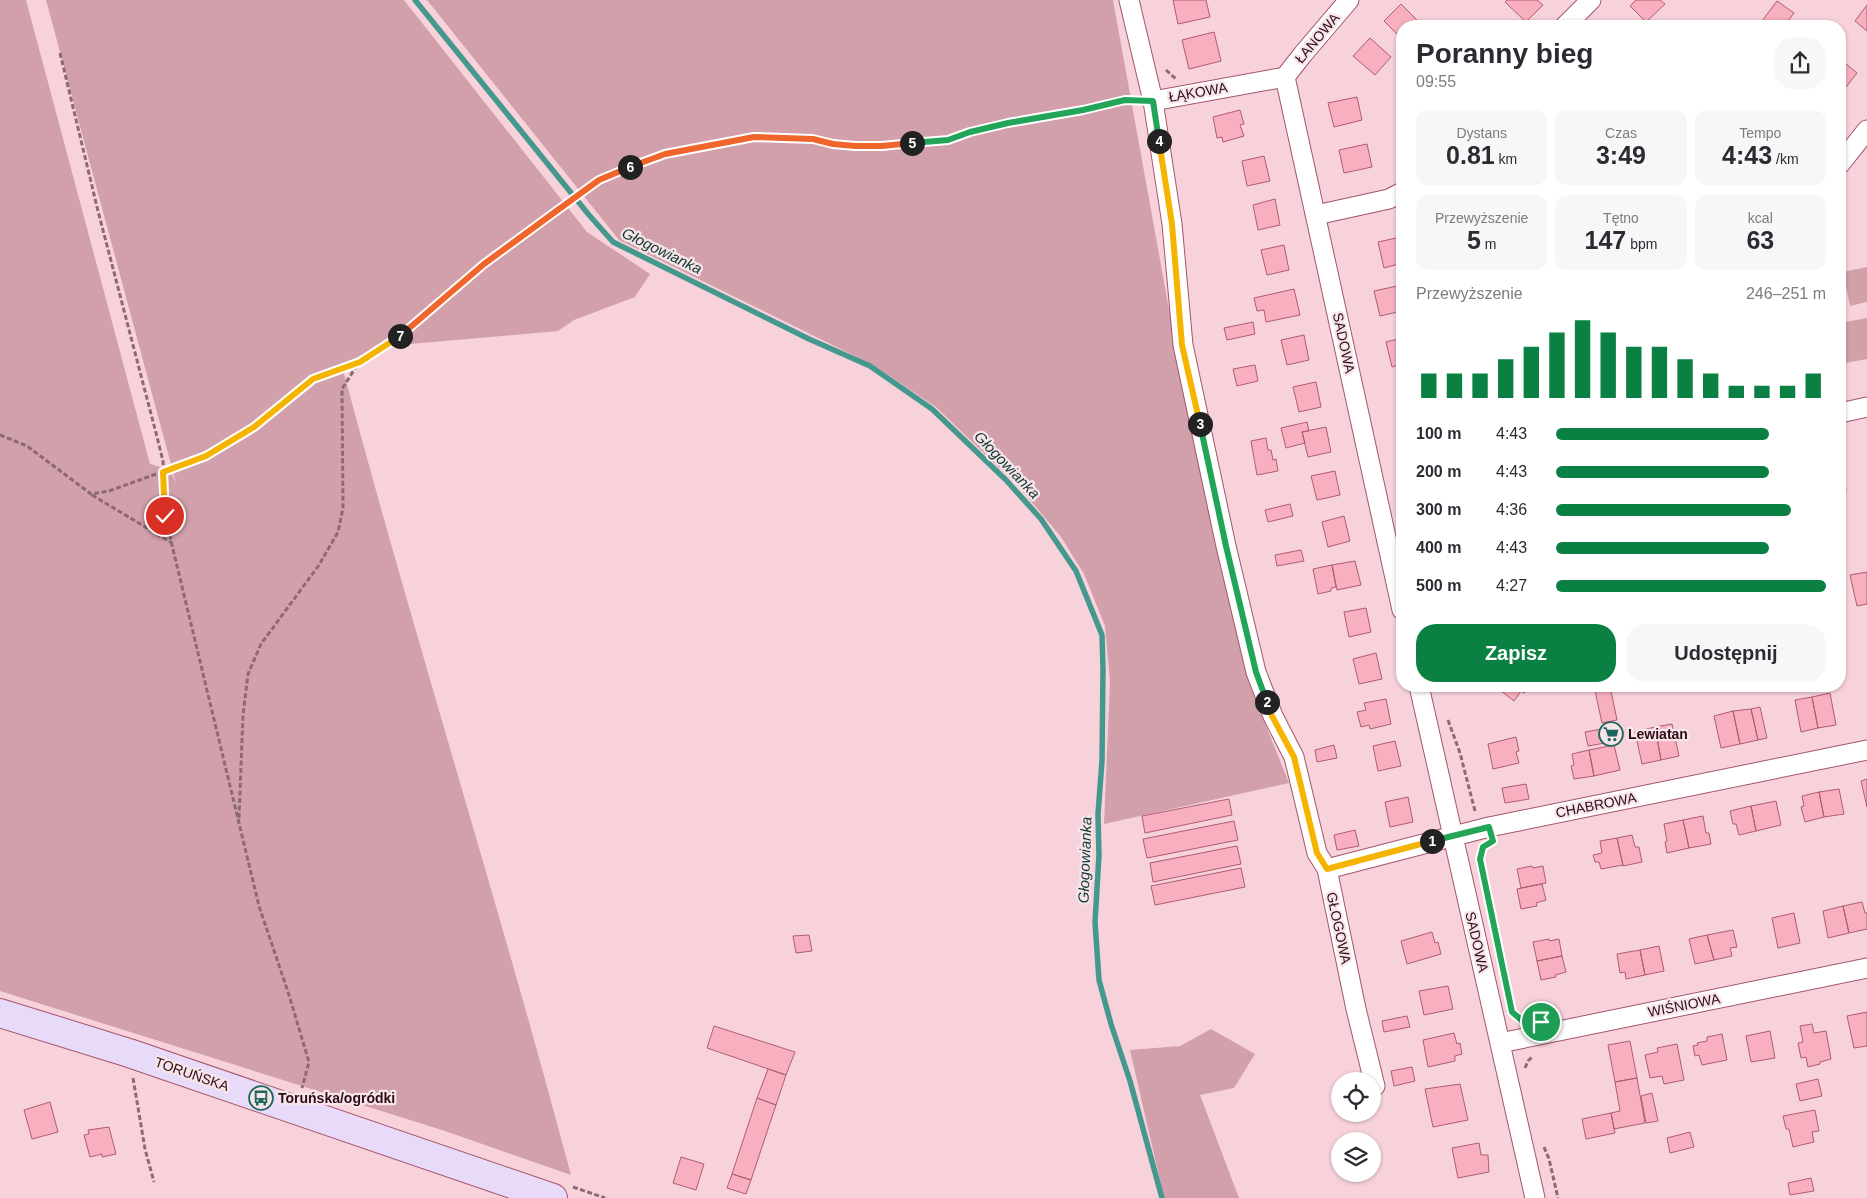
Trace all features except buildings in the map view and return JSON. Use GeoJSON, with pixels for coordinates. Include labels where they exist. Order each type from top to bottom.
{"type":"FeatureCollection","features":[{"type":"Feature","properties":{"kind":"street","name":"ŁĄKOWA"},"geometry":{"type":"LineString","coordinates":[[1130,0],[1153,101],[1285,77]]}},
{"type":"Feature","properties":{"kind":"street","name":"ŁANOWA"},"geometry":{"type":"LineString","coordinates":[[1285,77],[1349,0]]}},
{"type":"Feature","properties":{"kind":"street"},"geometry":{"type":"LineString","coordinates":[[1571,20],[1591,0]]}},
{"type":"Feature","properties":{"kind":"street","name":"SADOWA"},"geometry":{"type":"LineString","coordinates":[[1285,77],[1396,582]]}},
{"type":"Feature","properties":{"kind":"street","name":"GŁOGOWA"},"geometry":{"type":"LineString","coordinates":[[1153,101],[1172,224],[1182,345],[1226,546],[1256,672],[1272,716],[1294,757],[1317,853],[1327,869],[1356,1009],[1372,1072]]}},
{"type":"Feature","properties":{"kind":"street"},"geometry":{"type":"LineString","coordinates":[[1846,156],[1867,130]]}},
{"type":"Feature","properties":{"kind":"street"},"geometry":{"type":"LineString","coordinates":[[1316,215],[1389,199],[1396,195]]}},
{"type":"Feature","properties":{"kind":"street"},"geometry":{"type":"LineString","coordinates":[[1846,412],[1867,407]]}},
{"type":"Feature","properties":{"kind":"street","name":"SADOWA"},"geometry":{"type":"LineString","coordinates":[[1421,692],[1535,1198]]}},
{"type":"Feature","properties":{"kind":"street","name":"CHABROWA"},"geometry":{"type":"LineString","coordinates":[[1327,869],[1489,827],[1867,750]]}},
{"type":"Feature","properties":{"kind":"street","name":"WIŚNIOWA"},"geometry":{"type":"LineString","coordinates":[[1500,1044],[1867,968]]}},
{"type":"Feature","properties":{"kind":"street","name":"TORUŃSKA"},"geometry":{"type":"LineString","coordinates":[[0,1013],[129,1053],[553,1198]]}},
{"type":"Feature","properties":{"kind":"path"},"geometry":{"type":"LineString","coordinates":[[60,53],[98,211],[163,461],[165,516],[259,906],[309,1062],[296,1110]]}},
{"type":"Feature","properties":{"kind":"path"},"geometry":{"type":"LineString","coordinates":[[92,494],[109,491],[206,456],[254,427],[313,379],[360,362],[393,341],[484,264],[599,180],[621,170],[665,154],[754,137],[813,139],[833,144],[882,146],[948,140],[970,132],[1008,123],[1083,110],[1125,100],[1153,101]]}},
{"type":"Feature","properties":{"kind":"path"},"geometry":{"type":"LineString","coordinates":[[239,821],[241,808],[243,715],[248,674],[260,644],[319,565],[338,532],[343,508],[342,389],[360,362]]}},
{"type":"Feature","properties":{"kind":"path"},"geometry":{"type":"LineString","coordinates":[[0,435],[27,446],[92,494],[172,544]]}},
{"type":"Feature","properties":{"kind":"path"},"geometry":{"type":"LineString","coordinates":[[1460,753],[1474,811],[1486,814],[1493,841],[1483,847],[1480,859],[1486,888]]}},
{"type":"Feature","properties":{"kind":"path"},"geometry":{"type":"LineString","coordinates":[[1510,1002],[1512,1012],[1525,1023],[1541,1022],[1547,1048],[1536,1053],[1528,1060],[1524,1070]]}},
{"type":"Feature","properties":{"kind":"path"},"geometry":{"type":"LineString","coordinates":[[129,1053],[145,1148],[154,1182]]}},
{"type":"Feature","properties":{"kind":"path"},"geometry":{"type":"LineString","coordinates":[[1543,1145],[1549,1159],[1558,1198]]}},
{"type":"Feature","properties":{"kind":"shaded area"},"geometry":{"type":"Polygon","coordinates":[[[0,0],[26,0],[150,464],[170,470],[176,483],[46,0],[404,0],[587,232],[650,274],[635,297],[574,320],[558,331],[376,347],[342,366],[571,1175],[445,1131],[0,991],[0,0]]]}},
{"type":"Feature","properties":{"kind":"shaded area"},"geometry":{"type":"Polygon","coordinates":[[[427,0],[1113,0],[1178,359],[1260,711],[1289,783],[1104,824],[1110,681],[1105,626],[1084,574],[1061,537],[1019,487],[936,407],[873,365],[619,240],[427,0]]]}},
{"type":"Feature","properties":{"kind":"shaded area"},"geometry":{"type":"Polygon","coordinates":[[[1867,267],[1867,302],[1850,306],[1846,287],[1846,271],[1867,267]]]}},
{"type":"Feature","properties":{"kind":"shaded area"},"geometry":{"type":"Polygon","coordinates":[[[1867,318],[1867,359],[1846,363],[1846,322],[1867,318]]]}},
{"type":"Feature","properties":{"kind":"shaded area"},"geometry":{"type":"Polygon","coordinates":[[[1211,1029],[1255,1054],[1234,1088],[1200,1095],[1239,1198],[1164,1198],[1130,1050],[1180,1046],[1211,1029]]]}},
{"type":"Feature","properties":{"kind":"waterway","name":"Głogowianka"},"geometry":{"type":"LineString","coordinates":[[415,0],[613,242],[809,339],[870,366],[932,409],[1006,480],[1041,519],[1076,571],[1102,635],[1102,761],[1098,814],[1099,855],[1095,922],[1099,980],[1130,1081],[1162,1198]]}},
{"type":"Feature","properties":{"kind":"place","name":"Lewiatan"},"geometry":{"type":"Point","coordinates":[1611,734]}},
{"type":"Feature","properties":{"kind":"place","name":"Toruńska/ogródki"},"geometry":{"type":"Point","coordinates":[261,1098]}},
{"type":"Feature","properties":{"kind":"route"},"geometry":{"type":"LineString","coordinates":[[165,516],[163,472],[206,456],[254,427],[313,379],[360,362],[393,341],[484,264],[599,180],[621,170],[665,154],[754,137],[813,139],[833,144],[882,146],[948,140],[970,132],[1008,123],[1083,110],[1125,100],[1141,99],[1153,101],[1172,224],[1182,345],[1256,672],[1272,716],[1294,757],[1317,853],[1327,869],[1489,827],[1493,841],[1483,847],[1480,859],[1512,1012],[1525,1023],[1541,1022]]}}]}
